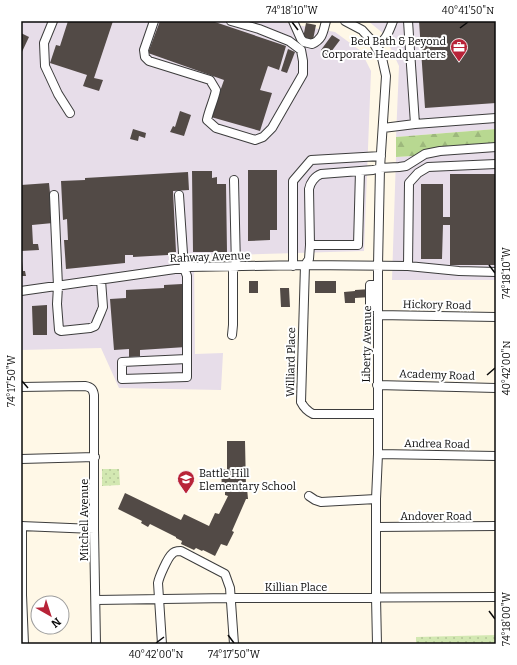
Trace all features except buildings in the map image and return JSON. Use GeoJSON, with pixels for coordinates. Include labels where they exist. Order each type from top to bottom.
{"type":"FeatureCollection","features":[{"type":"Feature","properties":{"kind":"street"},"geometry":{"type":"LineString","coordinates":[[53,21],[44,43],[45,66],[58,94],[70,112]]}},
{"type":"Feature","properties":{"kind":"street"},"geometry":{"type":"LineString","coordinates":[[154,21],[144,50],[145,57],[149,61],[210,80],[216,90],[207,120],[216,128],[255,140],[262,137],[272,128],[303,74],[301,50],[289,41],[255,24],[231,21]]}},
{"type":"Feature","properties":{"kind":"street"},"geometry":{"type":"LineString","coordinates":[[293,21],[301,39],[304,42],[312,44],[319,40],[322,36],[326,21]]}},
{"type":"Feature","properties":{"kind":"street","name":"Liberty Avenue"},"geometry":{"type":"LineString","coordinates":[[346,21],[359,25],[376,47],[382,58],[386,76],[380,168],[378,265],[378,454],[376,499],[377,644]]}},
{"type":"Feature","properties":{"kind":"street"},"geometry":{"type":"LineString","coordinates":[[376,47],[385,39],[393,21]]}},
{"type":"Feature","properties":{"kind":"street"},"geometry":{"type":"LineString","coordinates":[[408,21],[415,124]]}},
{"type":"Feature","properties":{"kind":"street"},"geometry":{"type":"LineString","coordinates":[[383,128],[496,118]]}},
{"type":"Feature","properties":{"kind":"street"},"geometry":{"type":"LineString","coordinates":[[305,265],[309,259],[310,245],[309,190],[310,185],[317,175],[406,166],[425,154],[440,151],[496,147]]}},
{"type":"Feature","properties":{"kind":"street"},"geometry":{"type":"LineString","coordinates":[[293,266],[293,181],[311,160],[381,156]]}},
{"type":"Feature","properties":{"kind":"street"},"geometry":{"type":"LineString","coordinates":[[408,266],[409,183],[418,173],[428,167],[496,164]]}},
{"type":"Feature","properties":{"kind":"street"},"geometry":{"type":"LineString","coordinates":[[310,245],[358,245],[360,171]]}},
{"type":"Feature","properties":{"kind":"street"},"geometry":{"type":"LineString","coordinates":[[232,335],[234,180]]}},
{"type":"Feature","properties":{"kind":"street"},"geometry":{"type":"LineString","coordinates":[[54,195],[59,330],[90,328],[95,326],[103,307],[101,280]]}},
{"type":"Feature","properties":{"kind":"street"},"geometry":{"type":"LineString","coordinates":[[180,195],[184,268],[187,276],[187,359],[187,377],[122,379],[122,362],[187,359]]}},
{"type":"Feature","properties":{"kind":"street","name":"Williard Place"},"geometry":{"type":"LineString","coordinates":[[305,265],[301,398],[303,407],[313,414],[377,414]]}},
{"type":"Feature","properties":{"kind":"street","name":"Rahway Avenue"},"geometry":{"type":"LineString","coordinates":[[21,291],[184,268],[378,265],[496,272]]}},
{"type":"Feature","properties":{"kind":"street","name":"Hickory Road"},"geometry":{"type":"LineString","coordinates":[[378,315],[496,317]]}},
{"type":"Feature","properties":{"kind":"street","name":"Academy Road"},"geometry":{"type":"LineString","coordinates":[[377,385],[496,388]]}},
{"type":"Feature","properties":{"kind":"street","name":"Mitchell Avenue"},"geometry":{"type":"LineString","coordinates":[[21,387],[89,386],[93,390],[95,457],[94,529],[96,644]]}},
{"type":"Feature","properties":{"kind":"street","name":"Andrea Road"},"geometry":{"type":"LineString","coordinates":[[378,454],[496,456]]}},
{"type":"Feature","properties":{"kind":"street"},"geometry":{"type":"LineString","coordinates":[[21,459],[95,457]]}},
{"type":"Feature","properties":{"kind":"street"},"geometry":{"type":"LineString","coordinates":[[309,496],[320,502],[376,499]]}},
{"type":"Feature","properties":{"kind":"street"},"geometry":{"type":"LineString","coordinates":[[24,644],[22,526],[94,529]]}},
{"type":"Feature","properties":{"kind":"street","name":"Andover Road"},"geometry":{"type":"LineString","coordinates":[[376,527],[496,526]]}},
{"type":"Feature","properties":{"kind":"street"},"geometry":{"type":"LineString","coordinates":[[162,644],[158,583],[172,554],[177,551],[181,551],[225,574],[230,588],[234,644]]}},
{"type":"Feature","properties":{"kind":"street","name":"Killian Place"},"geometry":{"type":"LineString","coordinates":[[96,600],[496,597]]}},
{"type":"Feature","properties":{"kind":"shaded area"},"geometry":{"type":"Polygon","coordinates":[[[21,21],[276,21],[335,32],[361,51],[371,71],[364,251],[194,256],[195,354],[223,353],[221,390],[119,388],[101,348],[21,350],[21,21]]]}},
{"type":"Feature","properties":{"kind":"shaded area"},"geometry":{"type":"Polygon","coordinates":[[[368,21],[496,21],[496,129],[396,137],[399,66],[384,34],[368,21]]]}},
{"type":"Feature","properties":{"kind":"shaded area"},"geometry":{"type":"Polygon","coordinates":[[[496,151],[496,280],[392,280],[396,157],[496,151]]]}},
{"type":"Feature","properties":{"kind":"green space"},"geometry":{"type":"Polygon","coordinates":[[[496,129],[496,151],[396,157],[396,137],[496,129]]]}},
{"type":"Feature","properties":{"kind":"green space"},"geometry":{"type":"Polygon","coordinates":[[[102,469],[119,469],[120,485],[102,486],[102,469]]]}},
{"type":"Feature","properties":{"kind":"green space"},"geometry":{"type":"Polygon","coordinates":[[[496,635],[496,644],[416,644],[416,637],[496,635]]]}},
{"type":"Feature","properties":{"kind":"place","name":"Bed Bath & Beyond Corporate Headquarters"},"geometry":{"type":"Point","coordinates":[459,62]}},
{"type":"Feature","properties":{"kind":"place","name":"Battle Hill Elementary School"},"geometry":{"type":"Point","coordinates":[186,494]}}]}
